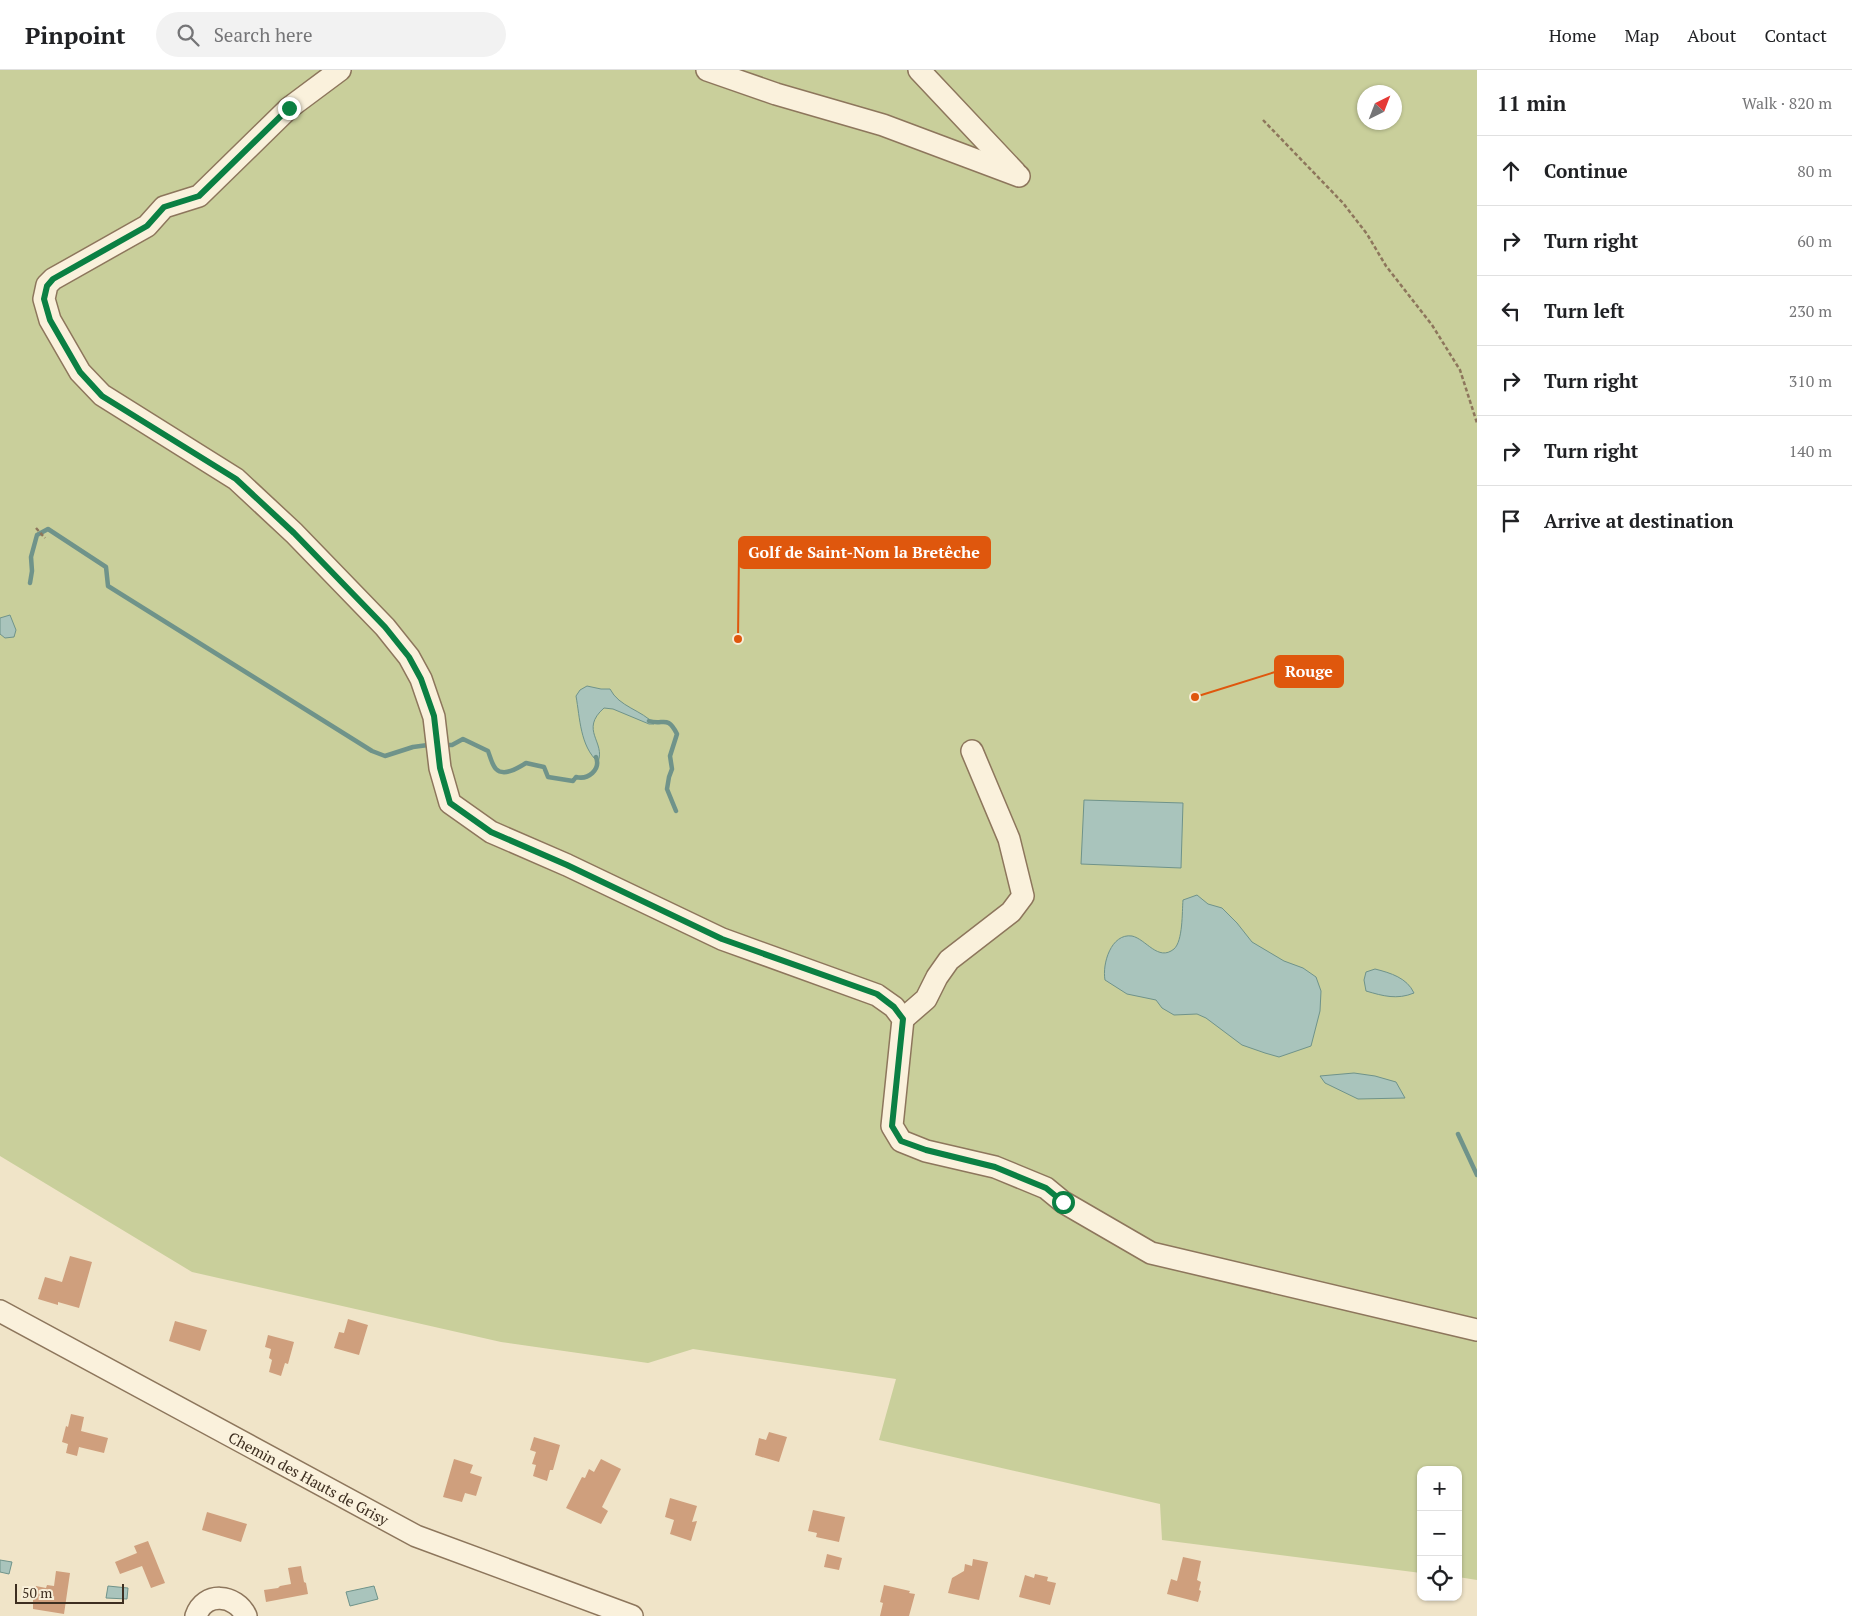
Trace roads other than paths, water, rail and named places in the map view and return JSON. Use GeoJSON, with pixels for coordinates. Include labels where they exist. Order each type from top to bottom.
{"type":"FeatureCollection","features":[{"type":"Feature","properties":{"kind":"street"},"geometry":{"type":"LineString","coordinates":[[340,70],[289,108],[199,196],[164,207],[147,226],[53,279],[47,286],[44,299],[50,320],[80,372],[102,396],[236,479],[294,533],[385,627],[409,657],[421,679],[434,716],[440,768],[450,803],[491,832],[567,865],[722,939],[877,994],[894,1007],[903,1019],[892,1126],[901,1141],[926,1150],[995,1167],[1046,1188],[1063,1202],[1151,1253],[1477,1330]]}},
{"type":"Feature","properties":{"kind":"street"},"geometry":{"type":"LineString","coordinates":[[707,70],[776,94],[883,125],[1019,176],[918,70]]}},
{"type":"Feature","properties":{"kind":"street"},"geometry":{"type":"LineString","coordinates":[[903,1019],[926,999],[937,977],[949,960],[1012,912],[1023,896],[1008,839],[972,751]]}},
{"type":"Feature","properties":{"kind":"street","name":"Chemin des Hauts de Grisy"},"geometry":{"type":"LineString","coordinates":[[0,1311],[416,1536],[632,1616]]}},
{"type":"Feature","properties":{"kind":"street"},"geometry":{"type":"LineString","coordinates":[[196,1616],[202,1606],[208,1601],[222,1598],[236,1602],[246,1616]]}},
{"type":"Feature","properties":{"kind":"water"},"geometry":{"type":"Polygon","coordinates":[[[10,615],[16,630],[14,637],[5,638],[0,634],[0,618],[10,615]]]}},
{"type":"Feature","properties":{"kind":"water"},"geometry":{"type":"Polygon","coordinates":[[[587,686],[610,689],[619,700],[654,724],[649,724],[613,709],[604,708],[597,716],[593,729],[599,748],[598,762],[584,740],[576,696],[580,690],[587,686]]]}},
{"type":"Feature","properties":{"kind":"water"},"geometry":{"type":"Polygon","coordinates":[[[1084,800],[1183,803],[1181,868],[1081,864],[1084,800]]]}},
{"type":"Feature","properties":{"kind":"water"},"geometry":{"type":"Polygon","coordinates":[[[1197,895],[1208,904],[1222,908],[1252,942],[1284,961],[1303,968],[1316,977],[1321,991],[1320,1011],[1311,1046],[1279,1057],[1265,1053],[1242,1045],[1206,1018],[1197,1014],[1174,1015],[1162,1008],[1156,1000],[1127,994],[1105,980],[1104,973],[1107,958],[1113,944],[1118,939],[1132,936],[1152,949],[1163,953],[1174,949],[1181,933],[1183,900],[1197,895]]]}},
{"type":"Feature","properties":{"kind":"water"},"geometry":{"type":"Polygon","coordinates":[[[1375,969],[1393,974],[1403,980],[1414,993],[1396,997],[1366,991],[1364,980],[1366,972],[1375,969]]]}},
{"type":"Feature","properties":{"kind":"water"},"geometry":{"type":"Polygon","coordinates":[[[1354,1073],[1396,1082],[1405,1098],[1358,1099],[1325,1083],[1320,1076],[1354,1073]]]}},
{"type":"Feature","properties":{"kind":"water"},"geometry":{"type":"Polygon","coordinates":[[[0,1560],[12,1562],[9,1574],[0,1572],[0,1560]]]}},
{"type":"Feature","properties":{"kind":"water"},"geometry":{"type":"Polygon","coordinates":[[[108,1586],[128,1588],[127,1599],[106,1598],[108,1586]]]}},
{"type":"Feature","properties":{"kind":"water"},"geometry":{"type":"Polygon","coordinates":[[[374,1586],[378,1599],[350,1606],[346,1592],[374,1586]]]}},
{"type":"Feature","properties":{"kind":"waterway"},"geometry":{"type":"LineString","coordinates":[[30,583],[32,571],[31,557],[37,535],[48,529],[106,567],[108,586],[372,751],[385,756],[413,747],[428,745]]}},
{"type":"Feature","properties":{"kind":"waterway"},"geometry":{"type":"LineString","coordinates":[[649,721],[667,722],[674,728],[677,734],[670,756],[672,769],[667,789],[676,811]]}},
{"type":"Feature","properties":{"kind":"waterway"},"geometry":{"type":"LineString","coordinates":[[444,745],[452,745],[463,739],[488,751],[493,765],[499,771],[511,771],[526,763],[544,767],[548,777],[573,781],[576,777],[585,777],[595,770],[597,766],[596,757]]}},
{"type":"Feature","properties":{"kind":"waterway"},"geometry":{"type":"LineString","coordinates":[[1458,1134],[1477,1175]]}},
{"type":"Feature","properties":{"kind":"place","name":"Golf de Saint-Nom la Bretêche"},"geometry":{"type":"Point","coordinates":[738,639]}},
{"type":"Feature","properties":{"kind":"place","name":"Rouge"},"geometry":{"type":"Point","coordinates":[1195,697]}}]}
